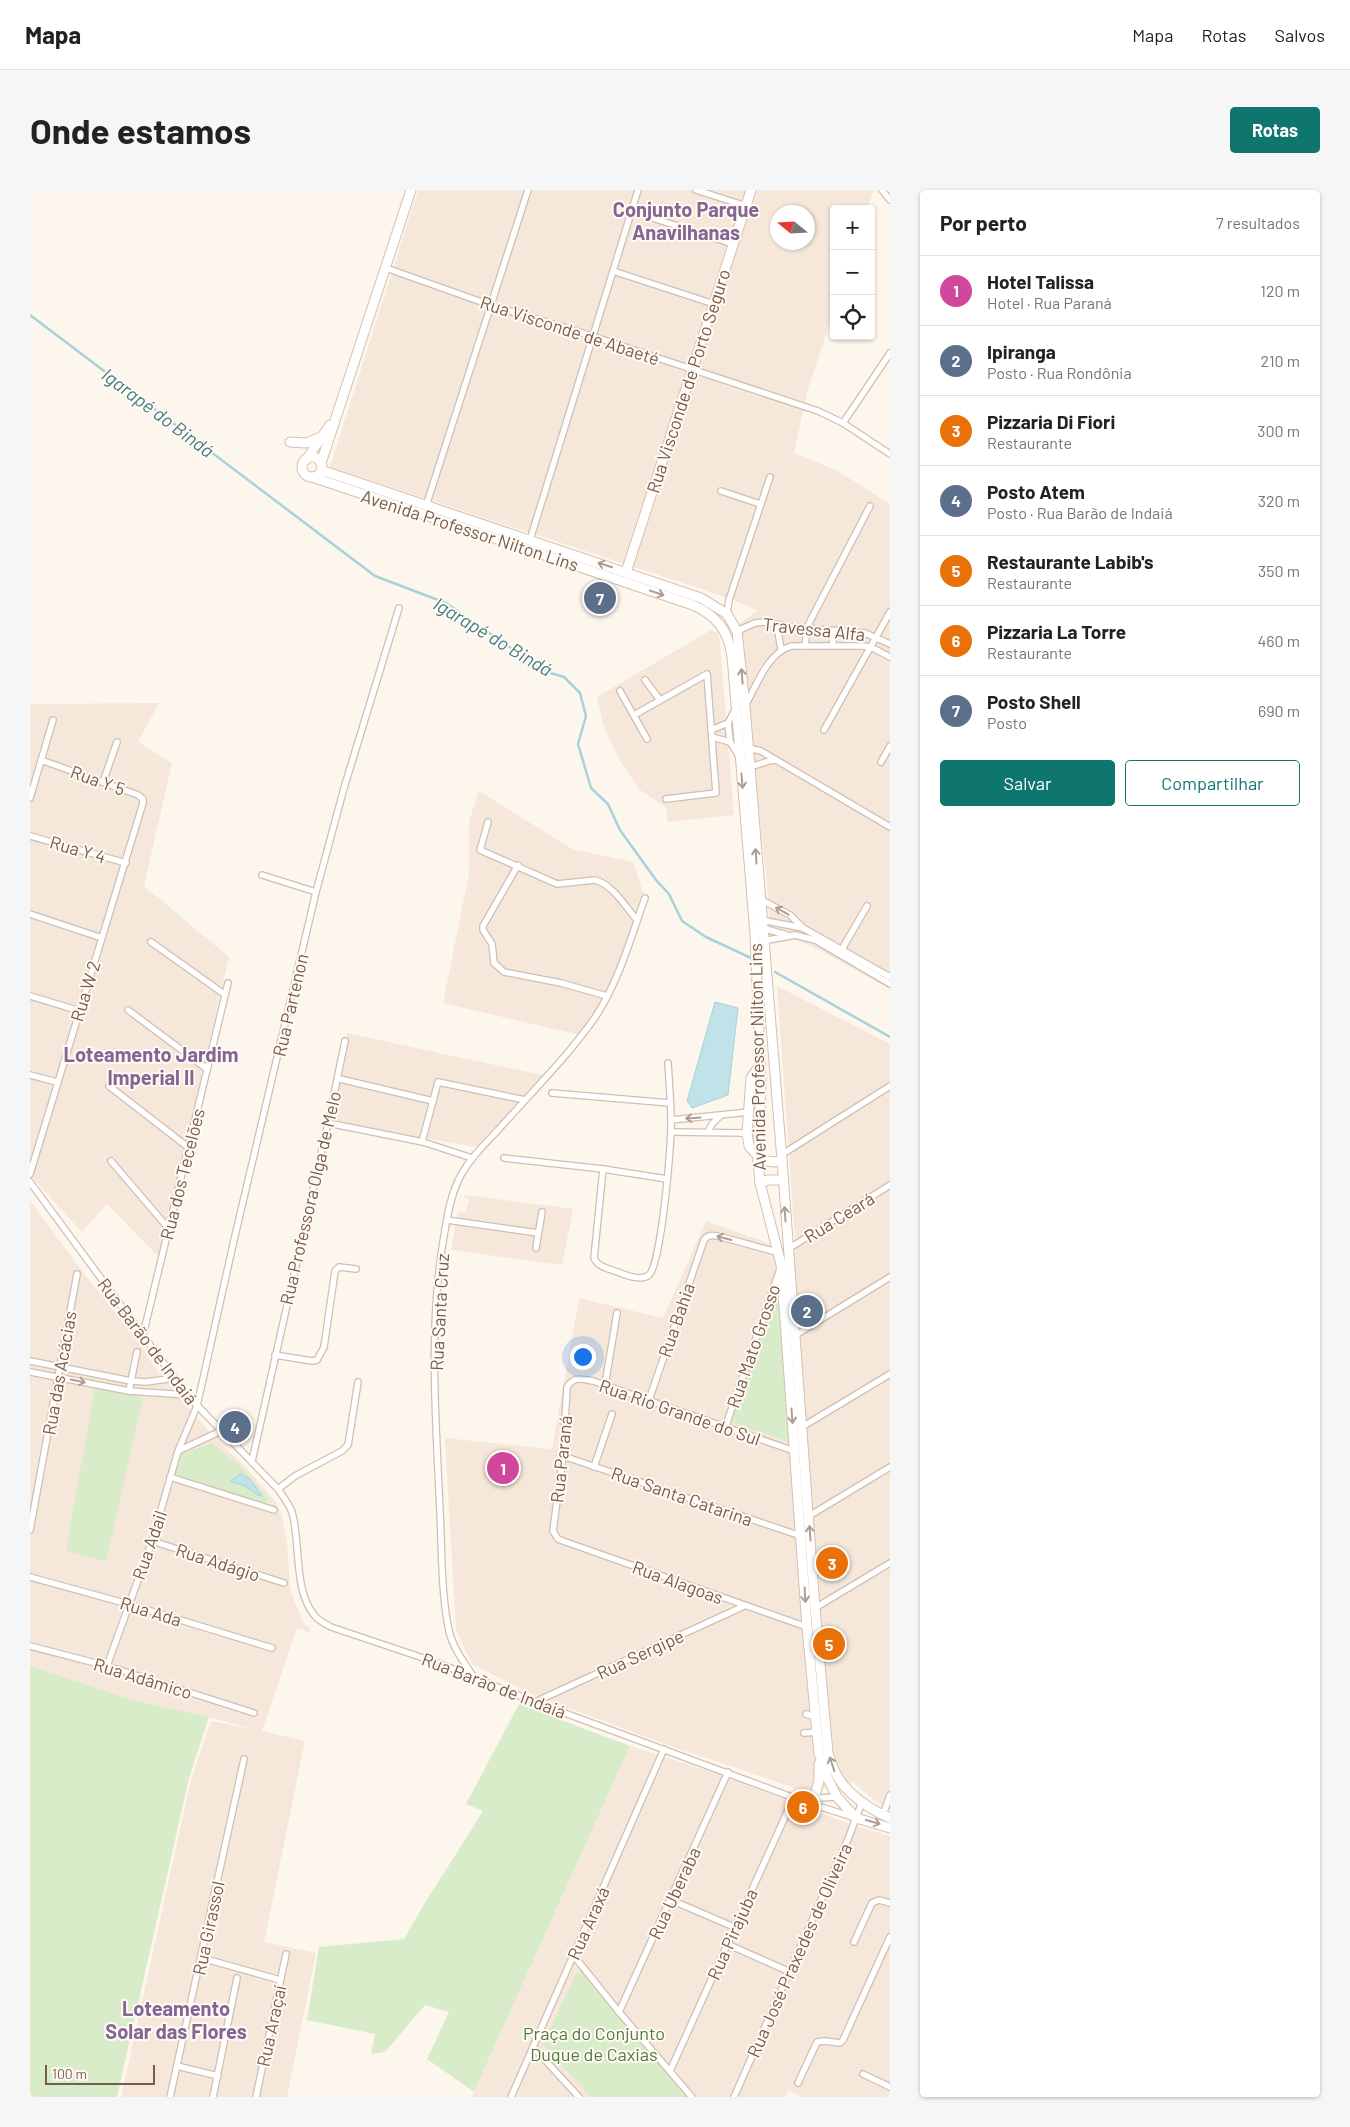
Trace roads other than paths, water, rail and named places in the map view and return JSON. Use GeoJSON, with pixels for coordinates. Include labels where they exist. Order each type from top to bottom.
{"type":"FeatureCollection","features":[{"type":"Feature","properties":{"kind":"main road"},"geometry":{"type":"LineString","coordinates":[[334,419],[302,466],[303,471],[308,476],[312,477],[318,474],[321,466],[334,419],[411,190]]}},
{"type":"Feature","properties":{"kind":"main road","name":"Rua Visconde de Porto Seguro"},"geometry":{"type":"LineString","coordinates":[[626,572],[751,190]]}},
{"type":"Feature","properties":{"kind":"main road"},"geometry":{"type":"LineString","coordinates":[[290,442],[306,443],[321,437]]}},
{"type":"Feature","properties":{"kind":"main road"},"geometry":{"type":"LineString","coordinates":[[306,460],[316,458],[321,466]]}},
{"type":"Feature","properties":{"kind":"main road","name":"Avenida Professor Nilton Lins"},"geometry":{"type":"LineString","coordinates":[[321,466],[426,506],[701,598],[727,614],[737,631],[741,707],[740,758],[760,956],[766,973],[782,1157],[784,1251],[802,1427],[828,1753],[835,1772],[847,1789],[862,1802],[886,1816]]}},
{"type":"Feature","properties":{"kind":"main road","name":"Avenida Professor Nilton Lins"},"geometry":{"type":"LineString","coordinates":[[312,477],[704,610],[714,617],[727,634],[748,748],[762,924],[763,941],[756,969],[760,1065],[758,1158],[760,1183],[784,1251],[781,1264],[794,1451],[807,1627],[819,1754],[827,1777],[837,1797],[856,1818]]}},
{"type":"Feature","properties":{"kind":"main road"},"geometry":{"type":"LineString","coordinates":[[760,1065],[751,1078],[747,1133],[749,1146],[758,1158],[774,1162],[782,1157]]}},
{"type":"Feature","properties":{"kind":"main road"},"geometry":{"type":"LineString","coordinates":[[760,1183],[768,1180],[783,1180]]}},
{"type":"Feature","properties":{"kind":"main road"},"geometry":{"type":"LineString","coordinates":[[814,1798],[820,1780],[819,1754]]}},
{"type":"Feature","properties":{"kind":"main road"},"geometry":{"type":"LineString","coordinates":[[856,1818],[890,1828]]}},
{"type":"Feature","properties":{"kind":"street"},"geometry":{"type":"LineString","coordinates":[[426,506],[528,190]]}},
{"type":"Feature","properties":{"kind":"street"},"geometry":{"type":"LineString","coordinates":[[530,540],[638,190]]}},
{"type":"Feature","properties":{"kind":"street"},"geometry":{"type":"LineString","coordinates":[[696,190],[746,206]]}},
{"type":"Feature","properties":{"kind":"street"},"geometry":{"type":"LineString","coordinates":[[882,190],[890,200]]}},
{"type":"Feature","properties":{"kind":"street"},"geometry":{"type":"LineString","coordinates":[[631,211],[733,244]]}},
{"type":"Feature","properties":{"kind":"street","name":"Rua Visconde de Abaeté"},"geometry":{"type":"LineString","coordinates":[[386,268],[490,305],[592,336],[818,412],[843,424],[890,454]]}},
{"type":"Feature","properties":{"kind":"street"},"geometry":{"type":"LineString","coordinates":[[612,271],[714,304]]}},
{"type":"Feature","properties":{"kind":"street"},"geometry":{"type":"LineString","coordinates":[[843,424],[890,353]]}},
{"type":"Feature","properties":{"kind":"street"},"geometry":{"type":"LineString","coordinates":[[727,614],[770,477]]}},
{"type":"Feature","properties":{"kind":"street"},"geometry":{"type":"LineString","coordinates":[[721,491],[760,504]]}},
{"type":"Feature","properties":{"kind":"street"},"geometry":{"type":"LineString","coordinates":[[805,646],[806,627],[870,506]]}},
{"type":"Feature","properties":{"kind":"street","name":"Rua Partenon"},"geometry":{"type":"LineString","coordinates":[[197,1406],[316,892],[344,788],[399,608]]}},
{"type":"Feature","properties":{"kind":"street"},"geometry":{"type":"LineString","coordinates":[[824,730],[890,612]]}},
{"type":"Feature","properties":{"kind":"street","name":"Travessa Alfa"},"geometry":{"type":"LineString","coordinates":[[737,631],[755,623],[765,622],[778,626],[865,633],[890,644]]}},
{"type":"Feature","properties":{"kind":"street"},"geometry":{"type":"LineString","coordinates":[[778,626],[780,650]]}},
{"type":"Feature","properties":{"kind":"street"},"geometry":{"type":"LineString","coordinates":[[832,631],[833,645]]}},
{"type":"Feature","properties":{"kind":"street"},"geometry":{"type":"LineString","coordinates":[[712,734],[728,723],[741,707],[773,656],[780,650],[791,646],[833,645],[871,647],[890,657]]}},
{"type":"Feature","properties":{"kind":"street"},"geometry":{"type":"LineString","coordinates":[[634,714],[707,674],[716,793],[666,799]]}},
{"type":"Feature","properties":{"kind":"street"},"geometry":{"type":"LineString","coordinates":[[646,680],[660,700]]}},
{"type":"Feature","properties":{"kind":"street"},"geometry":{"type":"LineString","coordinates":[[620,691],[647,739]]}},
{"type":"Feature","properties":{"kind":"street"},"geometry":{"type":"LineString","coordinates":[[30,798],[53,720]]}},
{"type":"Feature","properties":{"kind":"street"},"geometry":{"type":"LineString","coordinates":[[728,723],[730,742],[740,758]]}},
{"type":"Feature","properties":{"kind":"street"},"geometry":{"type":"LineString","coordinates":[[712,734],[730,742]]}},
{"type":"Feature","properties":{"kind":"street"},"geometry":{"type":"LineString","coordinates":[[103,782],[117,742]]}},
{"type":"Feature","properties":{"kind":"street"},"geometry":{"type":"LineString","coordinates":[[881,762],[890,746]]}},
{"type":"Feature","properties":{"kind":"street"},"geometry":{"type":"LineString","coordinates":[[748,748],[761,751],[890,827]]}},
{"type":"Feature","properties":{"kind":"street","name":"Rua Y 5"},"geometry":{"type":"LineString","coordinates":[[41,760],[142,797],[144,803],[142,809]]}},
{"type":"Feature","properties":{"kind":"street"},"geometry":{"type":"LineString","coordinates":[[750,767],[776,760]]}},
{"type":"Feature","properties":{"kind":"street","name":"Rua W 2"},"geometry":{"type":"LineString","coordinates":[[30,1174],[142,809]]}},
{"type":"Feature","properties":{"kind":"street"},"geometry":{"type":"LineString","coordinates":[[488,822],[480,850],[518,865],[557,884],[595,880],[600,882],[611,889],[637,920]]}},
{"type":"Feature","properties":{"kind":"street","name":"Rua Y 4"},"geometry":{"type":"LineString","coordinates":[[30,836],[126,863]]}},
{"type":"Feature","properties":{"kind":"street"},"geometry":{"type":"LineString","coordinates":[[518,865],[483,926],[483,930],[492,944],[494,963],[504,972],[608,996]]}},
{"type":"Feature","properties":{"kind":"street"},"geometry":{"type":"LineString","coordinates":[[262,875],[316,892]]}},
{"type":"Feature","properties":{"kind":"street","name":"Rua Santa Cruz"},"geometry":{"type":"LineString","coordinates":[[473,1676],[456,1650],[446,1612],[435,1399],[435,1318],[438,1269],[447,1220],[460,1176],[472,1158],[580,1035],[608,996],[645,898]]}},
{"type":"Feature","properties":{"kind":"street"},"geometry":{"type":"LineString","coordinates":[[760,899],[790,916],[802,928],[890,977]]}},
{"type":"Feature","properties":{"kind":"street"},"geometry":{"type":"LineString","coordinates":[[842,949],[866,906]]}},
{"type":"Feature","properties":{"kind":"street"},"geometry":{"type":"LineString","coordinates":[[30,914],[102,938]]}},
{"type":"Feature","properties":{"kind":"street"},"geometry":{"type":"LineString","coordinates":[[762,924],[802,928]]}},
{"type":"Feature","properties":{"kind":"street"},"geometry":{"type":"LineString","coordinates":[[762,924],[789,936],[814,940],[890,984]]}},
{"type":"Feature","properties":{"kind":"street"},"geometry":{"type":"LineString","coordinates":[[763,941],[789,936]]}},
{"type":"Feature","properties":{"kind":"street"},"geometry":{"type":"LineString","coordinates":[[151,942],[224,994]]}},
{"type":"Feature","properties":{"kind":"street","name":"Rua dos Tecelões"},"geometry":{"type":"LineString","coordinates":[[143,1335],[228,983]]}},
{"type":"Feature","properties":{"kind":"street"},"geometry":{"type":"LineString","coordinates":[[30,996],[80,1011]]}},
{"type":"Feature","properties":{"kind":"street"},"geometry":{"type":"LineString","coordinates":[[128,1010],[207,1068]]}},
{"type":"Feature","properties":{"kind":"street","name":"Rua Professora Olga de Melo"},"geometry":{"type":"LineString","coordinates":[[252,1461],[345,1041]]}},
{"type":"Feature","properties":{"kind":"street"},"geometry":{"type":"LineString","coordinates":[[603,1169],[594,1258],[600,1265],[628,1276],[642,1278],[648,1276],[653,1270],[657,1255],[667,1179],[672,1120],[668,1063]]}},
{"type":"Feature","properties":{"kind":"street"},"geometry":{"type":"LineString","coordinates":[[30,1075],[57,1082]]}},
{"type":"Feature","properties":{"kind":"street"},"geometry":{"type":"LineString","coordinates":[[340,1079],[433,1101]]}},
{"type":"Feature","properties":{"kind":"street"},"geometry":{"type":"LineString","coordinates":[[423,1138],[438,1082],[524,1100]]}},
{"type":"Feature","properties":{"kind":"street"},"geometry":{"type":"LineString","coordinates":[[109,1086],[189,1148]]}},
{"type":"Feature","properties":{"kind":"street"},"geometry":{"type":"LineString","coordinates":[[782,1157],[890,1086]]}},
{"type":"Feature","properties":{"kind":"street"},"geometry":{"type":"LineString","coordinates":[[552,1093],[670,1103]]}},
{"type":"Feature","properties":{"kind":"street"},"geometry":{"type":"LineString","coordinates":[[672,1120],[749,1112]]}},
{"type":"Feature","properties":{"kind":"street"},"geometry":{"type":"LineString","coordinates":[[708,1132],[712,1124],[721,1115]]}},
{"type":"Feature","properties":{"kind":"street"},"geometry":{"type":"LineString","coordinates":[[328,1123],[423,1142],[472,1158]]}},
{"type":"Feature","properties":{"kind":"street"},"geometry":{"type":"LineString","coordinates":[[671,1132],[747,1133]]}},
{"type":"Feature","properties":{"kind":"street"},"geometry":{"type":"LineString","coordinates":[[504,1158],[603,1169],[667,1179]]}},
{"type":"Feature","properties":{"kind":"street"},"geometry":{"type":"LineString","coordinates":[[111,1161],[169,1229]]}},
{"type":"Feature","properties":{"kind":"street","name":"Rua Barão de Indaiá"},"geometry":{"type":"LineString","coordinates":[[30,1182],[187,1395],[278,1489],[291,1510],[296,1531],[302,1586],[308,1604],[316,1617],[332,1627],[420,1656],[535,1702],[856,1818]]}},
{"type":"Feature","properties":{"kind":"street","name":"Rua Ceará"},"geometry":{"type":"LineString","coordinates":[[784,1251],[890,1185]]}},
{"type":"Feature","properties":{"kind":"street"},"geometry":{"type":"LineString","coordinates":[[536,1248],[542,1212]]}},
{"type":"Feature","properties":{"kind":"street"},"geometry":{"type":"LineString","coordinates":[[447,1220],[538,1233]]}},
{"type":"Feature","properties":{"kind":"street","name":"Rua Bahia"},"geometry":{"type":"LineString","coordinates":[[649,1400],[704,1240],[712,1235],[784,1251]]}},
{"type":"Feature","properties":{"kind":"street","name":"Rua Mato Grosso"},"geometry":{"type":"LineString","coordinates":[[725,1428],[781,1264]]}},
{"type":"Feature","properties":{"kind":"street"},"geometry":{"type":"LineString","coordinates":[[274,1355],[312,1361],[317,1360],[324,1347],[337,1268],[356,1269]]}},
{"type":"Feature","properties":{"kind":"street","name":"Rua das Acácias"},"geometry":{"type":"LineString","coordinates":[[30,1530],[76,1274]]}},
{"type":"Feature","properties":{"kind":"street"},"geometry":{"type":"LineString","coordinates":[[794,1336],[890,1277]]}},
{"type":"Feature","properties":{"kind":"street"},"geometry":{"type":"LineString","coordinates":[[605,1385],[617,1314]]}},
{"type":"Feature","properties":{"kind":"street"},"geometry":{"type":"LineString","coordinates":[[129,1391],[137,1352]]}},
{"type":"Feature","properties":{"kind":"street"},"geometry":{"type":"LineString","coordinates":[[30,1362],[131,1381],[146,1382],[175,1378]]}},
{"type":"Feature","properties":{"kind":"street"},"geometry":{"type":"LineString","coordinates":[[30,1372],[129,1391],[187,1395]]}},
{"type":"Feature","properties":{"kind":"street"},"geometry":{"type":"LineString","coordinates":[[802,1427],[890,1374]]}},
{"type":"Feature","properties":{"kind":"street","name":"Rua Rio Grande do Sul"},"geometry":{"type":"LineString","coordinates":[[567,1387],[573,1380],[578,1378],[605,1385],[794,1451]]}},
{"type":"Feature","properties":{"kind":"street"},"geometry":{"type":"LineString","coordinates":[[278,1489],[296,1476],[342,1451],[348,1445],[358,1382]]}},
{"type":"Feature","properties":{"kind":"street","name":"Rua Paraná"},"geometry":{"type":"LineString","coordinates":[[553,1531],[562,1456],[567,1387]]}},
{"type":"Feature","properties":{"kind":"street","name":"Rua Adail"},"geometry":{"type":"LineString","coordinates":[[107,1666],[152,1541],[178,1451],[197,1406]]}},
{"type":"Feature","properties":{"kind":"street"},"geometry":{"type":"LineString","coordinates":[[594,1467],[612,1414]]}},
{"type":"Feature","properties":{"kind":"street"},"geometry":{"type":"LineString","coordinates":[[178,1451],[221,1431]]}},
{"type":"Feature","properties":{"kind":"street","name":"Rua Santa Catarina"},"geometry":{"type":"LineString","coordinates":[[562,1456],[801,1536]]}},
{"type":"Feature","properties":{"kind":"street"},"geometry":{"type":"LineString","coordinates":[[809,1516],[890,1467]]}},
{"type":"Feature","properties":{"kind":"street"},"geometry":{"type":"LineString","coordinates":[[170,1477],[274,1510]]}},
{"type":"Feature","properties":{"kind":"street","name":"Rua Alagoas"},"geometry":{"type":"LineString","coordinates":[[553,1531],[558,1539],[807,1627]]}},
{"type":"Feature","properties":{"kind":"street","name":"Rua Adágio"},"geometry":{"type":"LineString","coordinates":[[152,1541],[284,1583]]}},
{"type":"Feature","properties":{"kind":"street"},"geometry":{"type":"LineString","coordinates":[[815,1608],[890,1563]]}},
{"type":"Feature","properties":{"kind":"street","name":"Rua Ada"},"geometry":{"type":"LineString","coordinates":[[30,1577],[128,1604],[272,1648]]}},
{"type":"Feature","properties":{"kind":"street","name":"Rua Sergipe"},"geometry":{"type":"LineString","coordinates":[[535,1702],[744,1606]]}},
{"type":"Feature","properties":{"kind":"street","name":"Rua Adâmico"},"geometry":{"type":"LineString","coordinates":[[30,1646],[107,1666],[254,1713]]}},
{"type":"Feature","properties":{"kind":"street"},"geometry":{"type":"LineString","coordinates":[[806,1714],[816,1717]]}},
{"type":"Feature","properties":{"kind":"street"},"geometry":{"type":"LineString","coordinates":[[804,1733],[817,1732]]}},
{"type":"Feature","properties":{"kind":"street","name":"Rua Araxá"},"geometry":{"type":"LineString","coordinates":[[511,2097],[664,1749]]}},
{"type":"Feature","properties":{"kind":"street","name":"Rua Girassol"},"geometry":{"type":"LineString","coordinates":[[170,2097],[202,1958],[244,1759]]}},
{"type":"Feature","properties":{"kind":"street","name":"Rua Uberaba"},"geometry":{"type":"LineString","coordinates":[[620,2012],[728,1772]]}},
{"type":"Feature","properties":{"kind":"street"},"geometry":{"type":"LineString","coordinates":[[886,1816],[890,1795]]}},
{"type":"Feature","properties":{"kind":"street","name":"Rua Pirajuba"},"geometry":{"type":"LineString","coordinates":[[670,2071],[794,1796]]}},
{"type":"Feature","properties":{"kind":"street","name":"Rua Barão de Indaiá"},"geometry":{"type":"LineString","coordinates":[[801,1799],[837,1797]]}},
{"type":"Feature","properties":{"kind":"street","name":"Rua José Praxedes de Oliveira"},"geometry":{"type":"LineString","coordinates":[[734,2097],[790,1972],[862,1802]]}},
{"type":"Feature","properties":{"kind":"street"},"geometry":{"type":"LineString","coordinates":[[671,1900],[734,1927]]}},
{"type":"Feature","properties":{"kind":"street"},"geometry":{"type":"LineString","coordinates":[[854,1942],[872,1903],[880,1900],[890,1903]]}},
{"type":"Feature","properties":{"kind":"street"},"geometry":{"type":"LineString","coordinates":[[798,2082],[817,2042],[840,2043],[843,2040],[890,1936]]}},
{"type":"Feature","properties":{"kind":"street"},"geometry":{"type":"LineString","coordinates":[[727,1944],[790,1972]]}},
{"type":"Feature","properties":{"kind":"street","name":"Rua Araçaí"},"geometry":{"type":"LineString","coordinates":[[256,2097],[286,1954]]}},
{"type":"Feature","properties":{"kind":"street"},"geometry":{"type":"LineString","coordinates":[[574,1956],[692,2097]]}},
{"type":"Feature","properties":{"kind":"street"},"geometry":{"type":"LineString","coordinates":[[202,1958],[280,1980]]}},
{"type":"Feature","properties":{"kind":"street"},"geometry":{"type":"LineString","coordinates":[[213,2097],[237,1978]]}},
{"type":"Feature","properties":{"kind":"street"},"geometry":{"type":"LineString","coordinates":[[533,2047],[579,2097]]}},
{"type":"Feature","properties":{"kind":"street"},"geometry":{"type":"LineString","coordinates":[[177,2066],[218,2076]]}},
{"type":"Feature","properties":{"kind":"street"},"geometry":{"type":"LineString","coordinates":[[863,2074],[890,2087]]}},
{"type":"Feature","properties":{"kind":"water"},"geometry":{"type":"Polygon","coordinates":[[[715,1002],[738,1008],[728,1095],[692,1108],[687,1101],[715,1002]]]}},
{"type":"Feature","properties":{"kind":"water"},"geometry":{"type":"Polygon","coordinates":[[[240,1474],[250,1479],[262,1496],[243,1485],[231,1481],[240,1474]]]}},
{"type":"Feature","properties":{"kind":"waterway","name":"Igarapé do Bindá"},"geometry":{"type":"LineString","coordinates":[[30,315],[375,576],[446,603],[544,671],[564,677],[580,693],[586,716],[578,744],[591,788],[608,804],[620,830],[656,880],[669,894],[682,921],[706,937],[751,958]]}},
{"type":"Feature","properties":{"kind":"waterway","name":"Igarapé do Bindá"},"geometry":{"type":"LineString","coordinates":[[775,972],[890,1037]]}},
{"type":"Feature","properties":{"kind":"place","name":"Posto Shell"},"geometry":{"type":"Point","coordinates":[600,598]}},
{"type":"Feature","properties":{"kind":"place","name":"Ipiranga"},"geometry":{"type":"Point","coordinates":[807,1311]}},
{"type":"Feature","properties":{"kind":"place","name":"Posto Atem"},"geometry":{"type":"Point","coordinates":[235,1427]}},
{"type":"Feature","properties":{"kind":"place","name":"Hotel Talissa"},"geometry":{"type":"Point","coordinates":[503,1468]}},
{"type":"Feature","properties":{"kind":"place","name":"Pizzaria Di Fiori"},"geometry":{"type":"Point","coordinates":[832,1563]}},
{"type":"Feature","properties":{"kind":"place","name":"Restaurante Labib's"},"geometry":{"type":"Point","coordinates":[829,1644]}},
{"type":"Feature","properties":{"kind":"place","name":"Pizzaria La Torre"},"geometry":{"type":"Point","coordinates":[803,1807]}},
{"type":"Feature","properties":{"kind":"district","name":"Conjunto Parque Anavilhanas"},"geometry":{"type":"Point","coordinates":[686,220]}},
{"type":"Feature","properties":{"kind":"district","name":"Loteamento Jardim Imperial II"},"geometry":{"type":"Point","coordinates":[151,1066]}},
{"type":"Feature","properties":{"kind":"district","name":"Loteamento Solar das Flores"},"geometry":{"type":"Point","coordinates":[176,2020]}},
{"type":"Feature","properties":{"kind":"park label","name":"Praça do Conjunto Duque de Caxias"},"geometry":{"type":"Point","coordinates":[594,2044]}}]}
